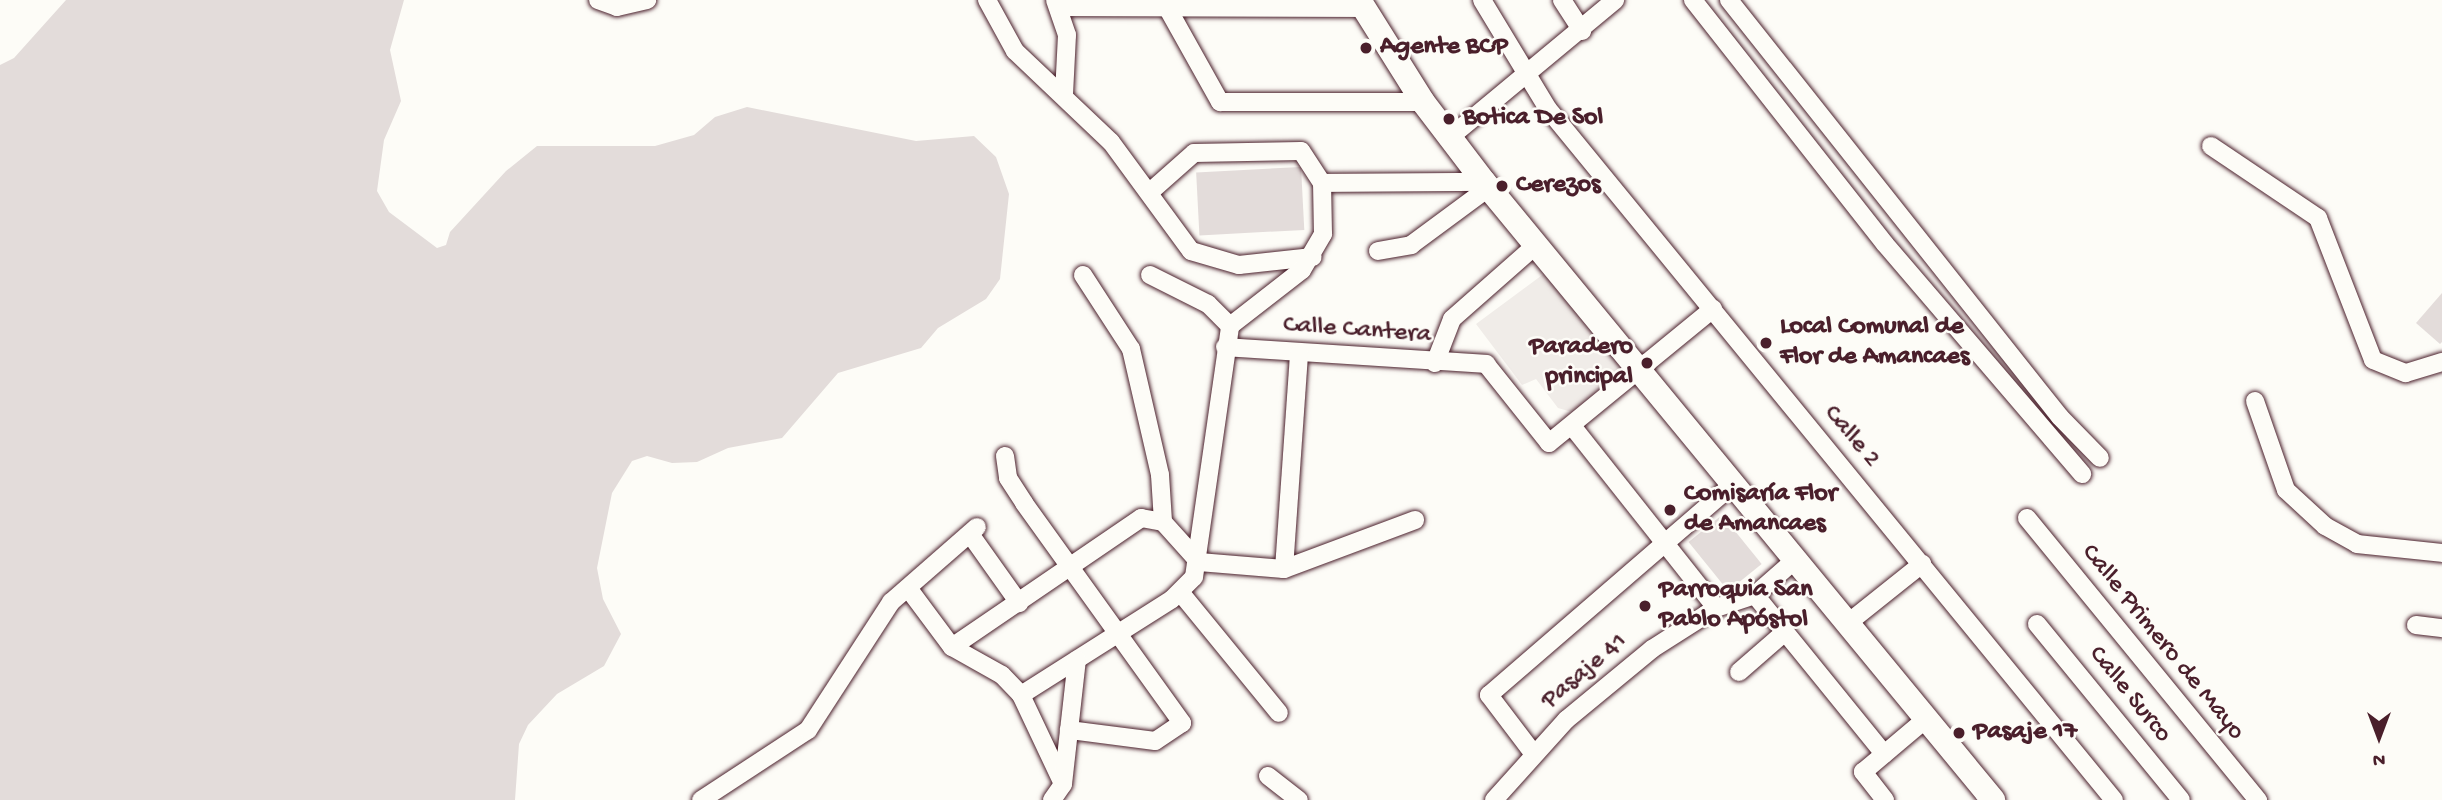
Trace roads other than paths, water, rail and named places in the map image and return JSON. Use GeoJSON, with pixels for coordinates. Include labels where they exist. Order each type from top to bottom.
{"type":"FeatureCollection","features":[{"type":"Feature","properties":{"kind":"street"},"geometry":{"type":"LineString","coordinates":[[598,0],[617,7],[648,0]]}},
{"type":"Feature","properties":{"kind":"street"},"geometry":{"type":"LineString","coordinates":[[986,0],[1015,51],[1064,94],[1111,142],[1175,234],[1204,258],[1239,265],[1313,257]]}},
{"type":"Feature","properties":{"kind":"street","name":"Calle 2"},"geometry":{"type":"LineString","coordinates":[[1482,0],[1549,109],[2114,800]]}},
{"type":"Feature","properties":{"kind":"street"},"geometry":{"type":"LineString","coordinates":[[1562,0],[1582,31]]}},
{"type":"Feature","properties":{"kind":"street"},"geometry":{"type":"LineString","coordinates":[[1449,138],[1527,71],[1582,31],[1615,0]]}},
{"type":"Feature","properties":{"kind":"street"},"geometry":{"type":"LineString","coordinates":[[1693,0],[1885,244],[2082,474]]}},
{"type":"Feature","properties":{"kind":"street"},"geometry":{"type":"LineString","coordinates":[[1728,0],[2060,417],[2100,458]]}},
{"type":"Feature","properties":{"kind":"street"},"geometry":{"type":"LineString","coordinates":[[1064,94],[1067,35],[1057,4],[1361,4],[1423,102],[1486,185],[1735,483],[1993,800]]}},
{"type":"Feature","properties":{"kind":"street"},"geometry":{"type":"LineString","coordinates":[[1166,5],[1220,102],[1423,102]]}},
{"type":"Feature","properties":{"kind":"street"},"geometry":{"type":"LineString","coordinates":[[2211,146],[2318,218],[2373,360],[2406,373],[2442,362]]}},
{"type":"Feature","properties":{"kind":"street"},"geometry":{"type":"LineString","coordinates":[[1021,695],[1180,592],[1199,562],[1224,347],[1230,326],[1288,284],[1313,257],[1323,234],[1322,183],[1301,151],[1204,151],[1186,158],[1149,193]]}},
{"type":"Feature","properties":{"kind":"street"},"geometry":{"type":"LineString","coordinates":[[1322,183],[1486,185]]}},
{"type":"Feature","properties":{"kind":"street"},"geometry":{"type":"LineString","coordinates":[[1378,251],[1411,245],[1486,185]]}},
{"type":"Feature","properties":{"kind":"street"},"geometry":{"type":"LineString","coordinates":[[1435,363],[1452,319],[1536,245]]}},
{"type":"Feature","properties":{"kind":"street"},"geometry":{"type":"LineString","coordinates":[[1083,275],[1131,349],[1160,475],[1163,522],[1199,562],[1284,569],[1415,520]]}},
{"type":"Feature","properties":{"kind":"street"},"geometry":{"type":"LineString","coordinates":[[1150,275],[1208,304],[1230,326]]}},
{"type":"Feature","properties":{"kind":"street"},"geometry":{"type":"LineString","coordinates":[[1713,309],[1572,426],[1716,608]]}},
{"type":"Feature","properties":{"kind":"street","name":"Calle Cantera"},"geometry":{"type":"LineString","coordinates":[[1224,347],[1435,363],[1486,364],[1549,443],[1572,426]]}},
{"type":"Feature","properties":{"kind":"street"},"geometry":{"type":"LineString","coordinates":[[1284,569],[1299,354]]}},
{"type":"Feature","properties":{"kind":"street"},"geometry":{"type":"LineString","coordinates":[[2255,401],[2286,491],[2325,526],[2357,544],[2442,553]]}},
{"type":"Feature","properties":{"kind":"street"},"geometry":{"type":"LineString","coordinates":[[1005,456],[1008,478],[1182,723],[1155,741],[1069,730]]}},
{"type":"Feature","properties":{"kind":"street"},"geometry":{"type":"LineString","coordinates":[[1533,753],[1489,695],[1735,483]]}},
{"type":"Feature","properties":{"kind":"street","name":"Calle Primero de Mayo"},"geometry":{"type":"LineString","coordinates":[[2027,517],[2258,800]]}},
{"type":"Feature","properties":{"kind":"street"},"geometry":{"type":"LineString","coordinates":[[953,647],[1142,519],[1163,522]]}},
{"type":"Feature","properties":{"kind":"street"},"geometry":{"type":"LineString","coordinates":[[701,800],[808,730],[891,602],[974,530],[1020,603]]}},
{"type":"Feature","properties":{"kind":"street","name":"Pasaje 41"},"geometry":{"type":"LineString","coordinates":[[1494,800],[1533,753],[1652,649],[1716,608],[1755,595],[1796,559]]}},
{"type":"Feature","properties":{"kind":"street"},"geometry":{"type":"LineString","coordinates":[[1848,623],[1922,564]]}},
{"type":"Feature","properties":{"kind":"street"},"geometry":{"type":"LineString","coordinates":[[908,588],[953,647],[1002,675],[1021,695],[1063,784]]}},
{"type":"Feature","properties":{"kind":"street"},"geometry":{"type":"LineString","coordinates":[[1180,592],[1279,713]]}},
{"type":"Feature","properties":{"kind":"street"},"geometry":{"type":"LineString","coordinates":[[1755,595],[1884,754]]}},
{"type":"Feature","properties":{"kind":"street","name":"Calle Surco"},"geometry":{"type":"LineString","coordinates":[[2037,624],[2181,800]]}},
{"type":"Feature","properties":{"kind":"street"},"geometry":{"type":"LineString","coordinates":[[2416,625],[2442,628]]}},
{"type":"Feature","properties":{"kind":"street"},"geometry":{"type":"LineString","coordinates":[[1739,672],[1785,632]]}},
{"type":"Feature","properties":{"kind":"street"},"geometry":{"type":"LineString","coordinates":[[1052,800],[1063,784],[1077,660]]}},
{"type":"Feature","properties":{"kind":"street"},"geometry":{"type":"LineString","coordinates":[[1885,800],[1863,772],[1926,719]]}},
{"type":"Feature","properties":{"kind":"street"},"geometry":{"type":"LineString","coordinates":[[1269,776],[1298,800]]}},
{"type":"Feature","properties":{"kind":"place","name":"Agente BCP"},"geometry":{"type":"Point","coordinates":[1366,48]}},
{"type":"Feature","properties":{"kind":"place","name":"Botica De Sol"},"geometry":{"type":"Point","coordinates":[1449,119]}},
{"type":"Feature","properties":{"kind":"place","name":"Cerezos"},"geometry":{"type":"Point","coordinates":[1502,186]}},
{"type":"Feature","properties":{"kind":"place","name":"Local Comunal de Flor de Amancaes"},"geometry":{"type":"Point","coordinates":[1766,343]}},
{"type":"Feature","properties":{"kind":"place","name":"Paradero principal"},"geometry":{"type":"Point","coordinates":[1647,363]}},
{"type":"Feature","properties":{"kind":"place","name":"Comisaría Flor de Amancaes"},"geometry":{"type":"Point","coordinates":[1670,510]}},
{"type":"Feature","properties":{"kind":"place","name":"Parroquia San Pablo Apóstol"},"geometry":{"type":"Point","coordinates":[1645,606]}},
{"type":"Feature","properties":{"kind":"place","name":"Pasaje 17"},"geometry":{"type":"Point","coordinates":[1959,733]}}]}
